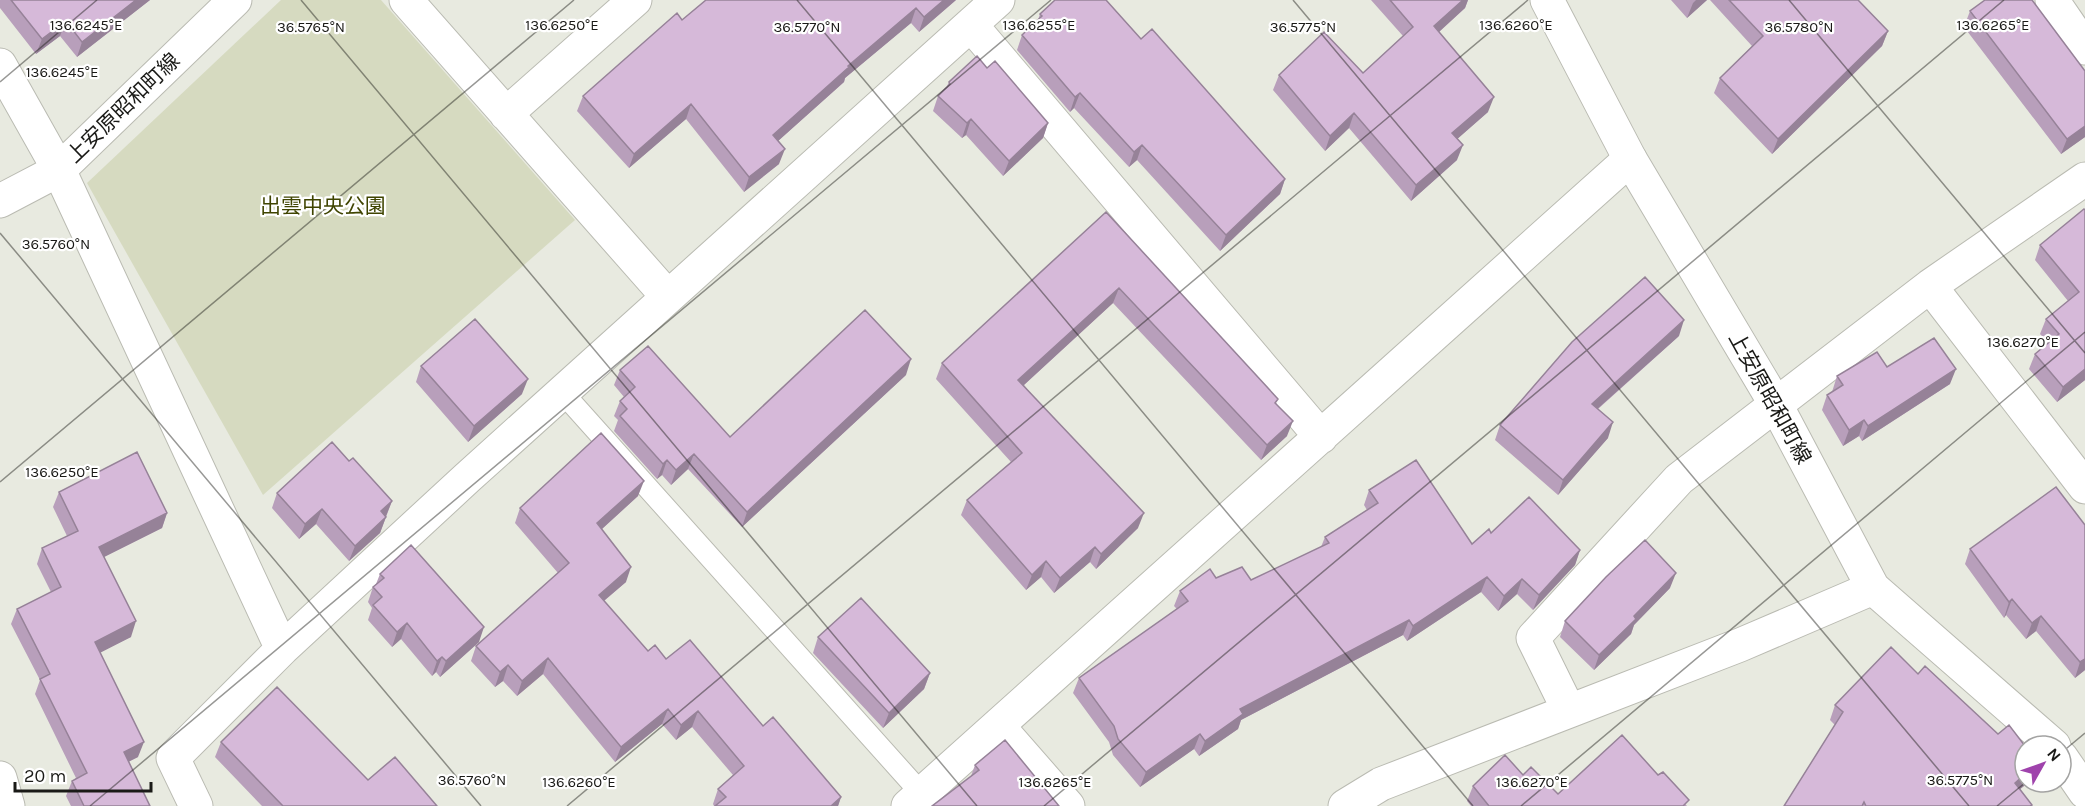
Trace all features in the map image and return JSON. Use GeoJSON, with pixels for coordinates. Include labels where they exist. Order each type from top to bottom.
{"type":"FeatureCollection","features":[{"type":"Feature","properties":{"kind":"street","name":"上安原昭和町線"},"geometry":{"type":"LineString","coordinates":[[0,201],[59,170],[235,0]]}},
{"type":"Feature","properties":{"kind":"street"},"geometry":{"type":"LineString","coordinates":[[406,0],[668,297]]}},
{"type":"Feature","properties":{"kind":"street"},"geometry":{"type":"LineString","coordinates":[[506,114],[635,0]]}},
{"type":"Feature","properties":{"kind":"street"},"geometry":{"type":"LineString","coordinates":[[196,806],[173,758],[282,649],[562,392],[998,0]]}},
{"type":"Feature","properties":{"kind":"street","name":"上安原昭和町線"},"geometry":{"type":"LineString","coordinates":[[1547,0],[1630,159],[1775,404],[1873,588],[2040,734]]}},
{"type":"Feature","properties":{"kind":"street"},"geometry":{"type":"LineString","coordinates":[[971,25],[1321,437]]}},
{"type":"Feature","properties":{"kind":"street"},"geometry":{"type":"LineString","coordinates":[[0,65],[59,170],[282,649]]}},
{"type":"Feature","properties":{"kind":"street"},"geometry":{"type":"LineString","coordinates":[[915,800],[1630,159]]}},
{"type":"Feature","properties":{"kind":"street"},"geometry":{"type":"LineString","coordinates":[[1569,711],[1533,638],[1679,479],[1930,286],[2085,179]]}},
{"type":"Feature","properties":{"kind":"street"},"geometry":{"type":"LineString","coordinates":[[1930,286],[2085,487]]}},
{"type":"Feature","properties":{"kind":"street"},"geometry":{"type":"LineString","coordinates":[[1346,806],[1381,784],[1740,645],[1873,588]]}},
{"type":"Feature","properties":{"kind":"street"},"geometry":{"type":"LineString","coordinates":[[998,726],[1068,806]]}},
{"type":"Feature","properties":{"kind":"street"},"geometry":{"type":"LineString","coordinates":[[2073,774],[2085,792]]}},
{"type":"Feature","properties":{"kind":"street"},"geometry":{"type":"LineString","coordinates":[[0,778],[9,806]]}},
{"type":"Feature","properties":{"kind":"lane"},"geometry":{"type":"LineString","coordinates":[[562,392],[915,800]]}},
{"type":"Feature","properties":{"kind":"green space","name":"出雲中央公園"},"geometry":{"type":"Polygon","coordinates":[[[281,0],[381,0],[575,220],[263,495],[87,183],[281,0]]]}},
{"type":"Feature","properties":{"kind":"building"},"geometry":{"type":"Polygon","coordinates":[[[11,0],[136,0],[82,42],[66,21],[42,39],[11,0]]]}},
{"type":"Feature","properties":{"kind":"building"},"geometry":{"type":"Polygon","coordinates":[[[706,0],[944,0],[924,17],[916,8],[848,66],[773,135],[785,149],[749,177],[691,104],[634,154],[583,96],[677,13],[682,20],[706,0]]]}},
{"type":"Feature","properties":{"kind":"building"},"geometry":{"type":"Polygon","coordinates":[[[1055,0],[1106,0],[1141,39],[1152,29],[1285,179],[1226,235],[1142,145],[1134,152],[1080,93],[1075,97],[1022,35],[1055,0]]]}},
{"type":"Feature","properties":{"kind":"building"},"geometry":{"type":"Polygon","coordinates":[[[1390,0],[1463,0],[1434,26],[1494,97],[1452,133],[1463,145],[1416,185],[1354,113],[1330,136],[1279,75],[1324,32],[1363,73],[1413,27],[1390,0]]]}},
{"type":"Feature","properties":{"kind":"building"},"geometry":{"type":"Polygon","coordinates":[[[1729,0],[1858,0],[1888,31],[1778,139],[1720,78],[1763,36],[1729,0]]]}},
{"type":"Feature","properties":{"kind":"building"},"geometry":{"type":"Polygon","coordinates":[[[1985,0],[2032,0],[2085,71],[2085,126],[2067,139],[1970,11],[1985,0]]]}},
{"type":"Feature","properties":{"kind":"building"},"geometry":{"type":"Polygon","coordinates":[[[977,56],[987,68],[995,61],[1048,123],[1009,161],[971,119],[967,123],[938,96],[950,84],[949,82],[977,56]]]}},
{"type":"Feature","properties":{"kind":"building"},"geometry":{"type":"Polygon","coordinates":[[[2084,209],[2085,369],[2063,387],[2035,354],[2059,334],[2046,319],[2079,292],[2040,245],[2084,209]]]}},
{"type":"Feature","properties":{"kind":"building"},"geometry":{"type":"Polygon","coordinates":[[[1106,212],[1278,399],[1275,403],[1293,421],[1267,445],[1119,288],[1018,380],[1144,513],[1101,554],[1095,547],[1060,578],[1046,561],[1032,575],[967,500],[1022,453],[942,363],[1106,212]]]}},
{"type":"Feature","properties":{"kind":"building"},"geometry":{"type":"Polygon","coordinates":[[[1645,277],[1684,320],[1592,404],[1613,422],[1563,480],[1500,425],[1572,342],[1645,277]]]}},
{"type":"Feature","properties":{"kind":"building"},"geometry":{"type":"Polygon","coordinates":[[[865,310],[911,359],[747,512],[694,454],[676,470],[667,460],[663,464],[620,416],[627,409],[620,401],[635,387],[620,370],[648,346],[730,437],[865,310]]]}},
{"type":"Feature","properties":{"kind":"building"},"geometry":{"type":"Polygon","coordinates":[[[475,319],[528,379],[474,426],[421,366],[475,319]]]}},
{"type":"Feature","properties":{"kind":"building"},"geometry":{"type":"Polygon","coordinates":[[[1934,338],[1956,369],[1868,426],[1864,420],[1849,430],[1827,395],[1843,385],[1837,376],[1877,352],[1887,367],[1934,338]]]}},
{"type":"Feature","properties":{"kind":"building"},"geometry":{"type":"Polygon","coordinates":[[[601,433],[644,481],[597,523],[631,567],[599,595],[648,651],[655,645],[666,659],[690,640],[763,726],[773,717],[841,797],[831,806],[715,806],[726,797],[718,789],[744,766],[698,711],[681,725],[668,709],[621,747],[548,658],[522,681],[508,665],[500,672],[476,646],[569,563],[520,508],[601,433]]]}},
{"type":"Feature","properties":{"kind":"building"},"geometry":{"type":"Polygon","coordinates":[[[332,442],[349,461],[353,458],[392,501],[381,511],[386,517],[355,546],[322,509],[305,524],[277,493],[332,442]]]}},
{"type":"Feature","properties":{"kind":"building"},"geometry":{"type":"Polygon","coordinates":[[[137,452],[167,513],[99,547],[136,621],[95,642],[144,742],[124,752],[150,806],[84,806],[72,781],[87,773],[40,679],[50,674],[17,609],[61,587],[42,548],[78,531],[59,492],[137,452]]]}},
{"type":"Feature","properties":{"kind":"building"},"geometry":{"type":"Polygon","coordinates":[[[1416,460],[1472,544],[1489,529],[1491,533],[1529,497],[1580,550],[1539,595],[1522,579],[1504,596],[1487,577],[1413,626],[1409,620],[1240,709],[1243,714],[1205,741],[1200,734],[1146,772],[1118,739],[1114,726],[1079,678],[1188,601],[1180,591],[1210,569],[1216,578],[1242,567],[1251,580],[1329,543],[1325,537],[1378,503],[1369,490],[1416,460]]]}},
{"type":"Feature","properties":{"kind":"building"},"geometry":{"type":"Polygon","coordinates":[[[2056,487],[2085,525],[2085,659],[2080,662],[2041,616],[2032,623],[2012,599],[2009,602],[1970,549],[2056,487]]]}},
{"type":"Feature","properties":{"kind":"building"},"geometry":{"type":"Polygon","coordinates":[[[1645,540],[1676,573],[1634,616],[1636,619],[1599,655],[1565,621],[1645,540]]]}},
{"type":"Feature","properties":{"kind":"building"},"geometry":{"type":"Polygon","coordinates":[[[411,545],[484,627],[446,661],[442,657],[437,661],[407,623],[397,632],[373,605],[382,597],[373,587],[384,578],[380,574],[411,545]]]}},
{"type":"Feature","properties":{"kind":"building"},"geometry":{"type":"Polygon","coordinates":[[[861,598],[930,673],[889,713],[818,637],[861,598]]]}},
{"type":"Feature","properties":{"kind":"building"},"geometry":{"type":"Polygon","coordinates":[[[1891,647],[1918,674],[1925,666],[1998,734],[2009,725],[2016,734],[2013,734],[2013,794],[2024,794],[2032,805],[1866,806],[1864,802],[1862,806],[1784,806],[1843,712],[1835,705],[1891,647]]]}},
{"type":"Feature","properties":{"kind":"building"},"geometry":{"type":"Polygon","coordinates":[[[277,687],[368,780],[395,757],[437,806],[283,806],[221,742],[277,687]]]}},
{"type":"Feature","properties":{"kind":"building"},"geometry":{"type":"Polygon","coordinates":[[[1622,735],[1658,775],[1663,772],[1689,800],[1683,806],[1489,806],[1473,786],[1505,755],[1523,775],[1531,767],[1558,794],[1622,735]]]}},
{"type":"Feature","properties":{"kind":"building"},"geometry":{"type":"Polygon","coordinates":[[[1005,740],[1059,806],[932,806],[979,770],[975,765],[1005,740]]]}}]}
